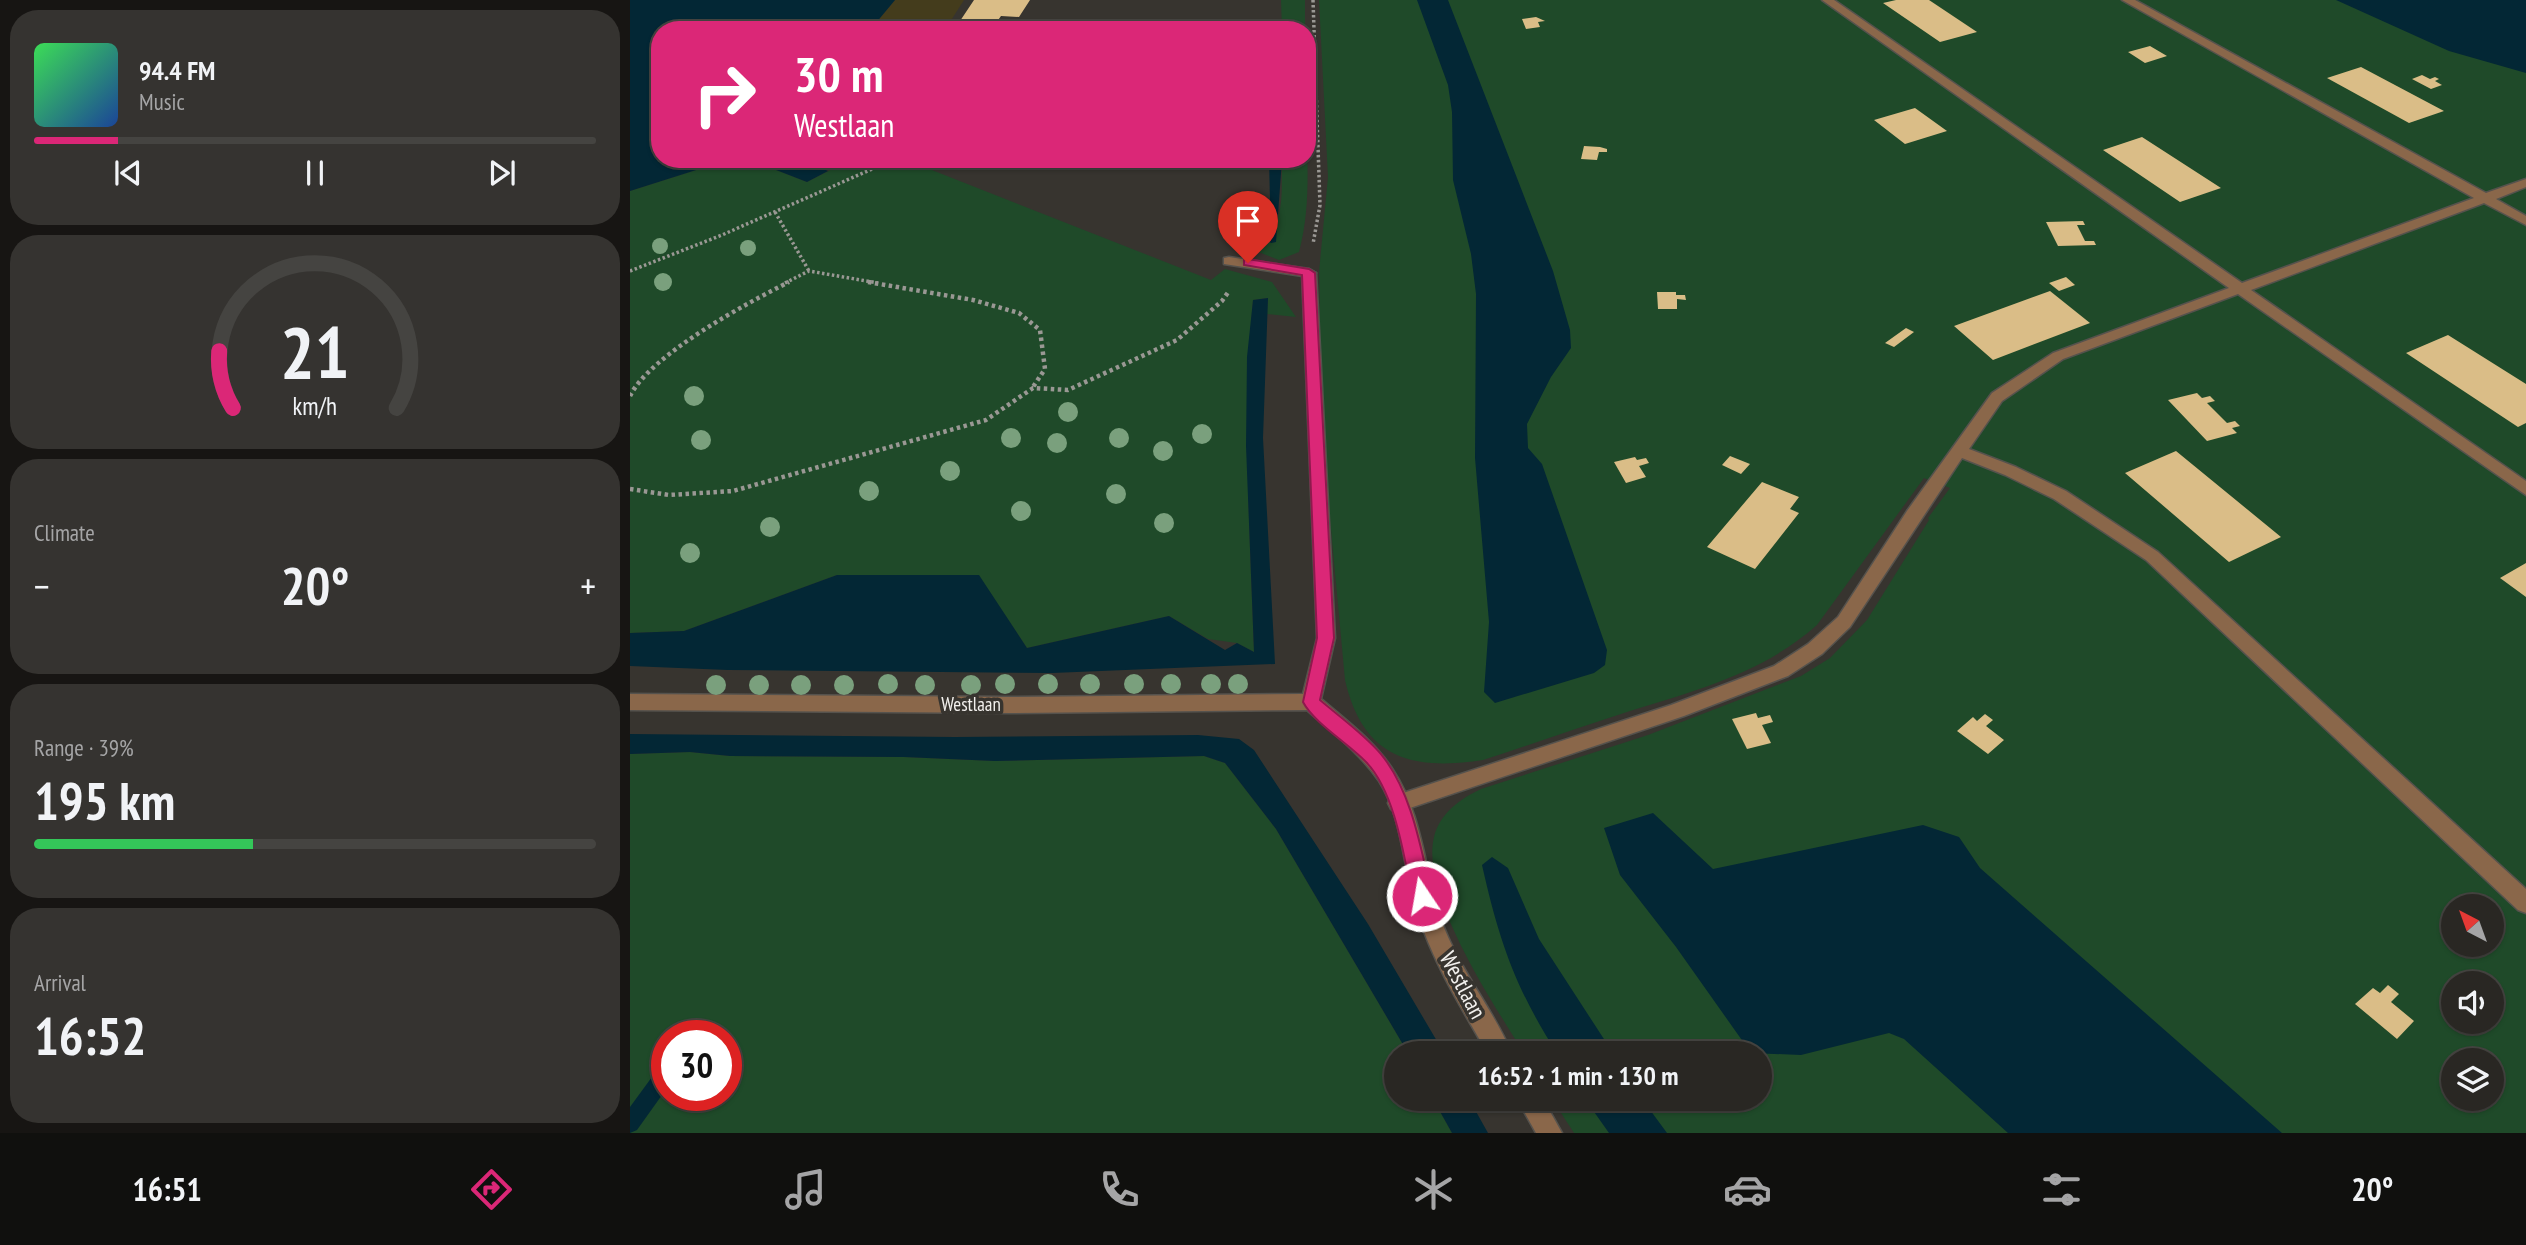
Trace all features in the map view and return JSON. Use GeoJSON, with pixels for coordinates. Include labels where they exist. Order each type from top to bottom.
{"type":"FeatureCollection","features":[{"type":"Feature","properties":{"kind":"street"},"geometry":{"type":"LineString","coordinates":[[1828,0],[2526,489]]}},
{"type":"Feature","properties":{"kind":"street"},"geometry":{"type":"LineString","coordinates":[[2127,0],[2526,221]]}},
{"type":"Feature","properties":{"kind":"street"},"geometry":{"type":"LineString","coordinates":[[1398,803],[1677,711],[1781,671],[1815,649],[1844,622],[1997,397],[2058,356],[2482,197],[2526,183]]}},
{"type":"Feature","properties":{"kind":"street"},"geometry":{"type":"LineString","coordinates":[[1229,261],[1309,273],[1326,638],[1311,702]]}},
{"type":"Feature","properties":{"kind":"street"},"geometry":{"type":"LineString","coordinates":[[1958,451],[2042,483],[2102,518],[2152,556],[2526,903]]}},
{"type":"Feature","properties":{"kind":"street","name":"Westlaan"},"geometry":{"type":"LineString","coordinates":[[630,702],[1008,705],[1311,702],[1374,758],[1389,780],[1398,803],[1422,896],[1439,942],[1494,1041]]}},
{"type":"Feature","properties":{"kind":"street"},"geometry":{"type":"LineString","coordinates":[[1536,1111],[1550,1133]]}},
{"type":"Feature","properties":{"kind":"path"},"geometry":{"type":"LineString","coordinates":[[1313,0],[1314,21]]}},
{"type":"Feature","properties":{"kind":"path"},"geometry":{"type":"LineString","coordinates":[[1309,273],[1320,205],[1316,88]]}},
{"type":"Feature","properties":{"kind":"path"},"geometry":{"type":"LineString","coordinates":[[630,271],[875,168]]}},
{"type":"Feature","properties":{"kind":"path"},"geometry":{"type":"LineString","coordinates":[[775,212],[809,271]]}},
{"type":"Feature","properties":{"kind":"path"},"geometry":{"type":"LineString","coordinates":[[1032,388],[1068,390],[1177,341],[1222,301],[1248,263]]}},
{"type":"Feature","properties":{"kind":"path"},"geometry":{"type":"LineString","coordinates":[[630,396],[635,386],[661,360],[761,296],[809,271],[973,300],[1019,313],[1040,330],[1045,369],[1032,388],[986,420],[733,491],[669,495],[630,489]]}},
{"type":"Feature","properties":{"kind":"green space"},"geometry":{"type":"Polygon","coordinates":[[[1281,0],[1305,0],[1305,21],[1282,21],[1281,0]]]}},
{"type":"Feature","properties":{"kind":"green space"},"geometry":{"type":"Polygon","coordinates":[[[1319,0],[2526,0],[2526,1133],[1574,1133],[1560,1111],[1772,1111],[1772,1041],[1516,1041],[1479,979],[1448,918],[1433,861],[1434,837],[1441,821],[1458,802],[1481,789],[1648,735],[1801,676],[1830,658],[1867,620],[1928,518],[1950,488],[1924,478],[1817,625],[1796,642],[1752,668],[1704,687],[1483,760],[1434,763],[1412,760],[1394,753],[1378,742],[1364,727],[1353,706],[1345,680],[1322,432],[1319,272],[1328,177],[1319,0]]]}},
{"type":"Feature","properties":{"kind":"green space"},"geometry":{"type":"Polygon","coordinates":[[[702,168],[771,168],[807,182],[834,168],[927,168],[1211,280],[1225,269],[1272,282],[1296,317],[1267,314],[1268,298],[1253,300],[1247,432],[1254,652],[1237,643],[1208,639],[1169,616],[1027,648],[978,575],[837,575],[684,631],[630,633],[630,191],[702,168]]]}},
{"type":"Feature","properties":{"kind":"green space"},"geometry":{"type":"Polygon","coordinates":[[[1282,168],[1308,168],[1306,210],[1299,252],[1279,260],[1256,251],[1254,246],[1272,230],[1277,220],[1282,168]]]}},
{"type":"Feature","properties":{"kind":"green space"},"geometry":{"type":"Polygon","coordinates":[[[690,752],[730,756],[904,757],[995,761],[1204,756],[1225,763],[1276,829],[1401,1041],[1384,1041],[1384,1111],[1440,1111],[1452,1133],[630,1133],[630,754],[690,752]]]}},
{"type":"Feature","properties":{"kind":"sand"},"geometry":{"type":"Polygon","coordinates":[[[895,0],[964,0],[951,21],[878,21],[895,0]]]}},
{"type":"Feature","properties":{"kind":"water"},"geometry":{"type":"Polygon","coordinates":[[[630,0],[895,0],[878,21],[651,21],[651,168],[702,168],[630,191],[630,0]]]}},
{"type":"Feature","properties":{"kind":"water"},"geometry":{"type":"Polygon","coordinates":[[[1417,0],[1448,0],[1553,271],[1570,330],[1571,348],[1551,377],[1527,424],[1528,448],[1542,464],[1607,650],[1605,665],[1594,673],[1495,703],[1484,692],[1489,622],[1475,458],[1476,294],[1471,254],[1453,180],[1452,112],[1448,85],[1417,0]]]}},
{"type":"Feature","properties":{"kind":"water"},"geometry":{"type":"Polygon","coordinates":[[[2336,0],[2526,0],[2526,73],[2449,51],[2336,0]]]}},
{"type":"Feature","properties":{"kind":"water"},"geometry":{"type":"Polygon","coordinates":[[[771,168],[822,168],[828,171],[807,182],[771,168]]]}},
{"type":"Feature","properties":{"kind":"water"},"geometry":{"type":"Polygon","coordinates":[[[1269,168],[1281,168],[1276,242],[1271,243],[1266,239],[1270,201],[1269,168]]]}},
{"type":"Feature","properties":{"kind":"water"},"geometry":{"type":"Polygon","coordinates":[[[1268,298],[1263,438],[1275,664],[1052,673],[728,670],[630,666],[630,633],[684,631],[837,575],[979,575],[1027,648],[1169,616],[1225,650],[1237,643],[1254,652],[1246,446],[1247,357],[1253,300],[1268,298]]]}},
{"type":"Feature","properties":{"kind":"water"},"geometry":{"type":"Polygon","coordinates":[[[630,734],[955,737],[1198,735],[1239,739],[1254,750],[1368,924],[1437,1041],[1401,1041],[1276,829],[1225,763],[1204,756],[995,761],[904,757],[730,756],[690,752],[630,754],[630,734]]]}},
{"type":"Feature","properties":{"kind":"water"},"geometry":{"type":"Polygon","coordinates":[[[1653,813],[1713,869],[1923,825],[1959,837],[1980,868],[2282,1133],[2008,1133],[1904,1039],[1889,1033],[1801,1055],[1772,1054],[1772,1041],[1743,1041],[1676,947],[1620,875],[1604,828],[1653,813]]]}},
{"type":"Feature","properties":{"kind":"water"},"geometry":{"type":"Polygon","coordinates":[[[1492,857],[1508,868],[1539,939],[1605,1041],[1550,1041],[1510,963],[1482,865],[1492,857]]]}},
{"type":"Feature","properties":{"kind":"water"},"geometry":{"type":"Polygon","coordinates":[[[1440,1111],[1476,1111],[1488,1133],[1452,1133],[1440,1111]]]}},
{"type":"Feature","properties":{"kind":"water"},"geometry":{"type":"Polygon","coordinates":[[[1593,1111],[1651,1111],[1667,1133],[1609,1133],[1593,1111]]]}},
{"type":"Feature","properties":{"kind":"building"},"geometry":{"type":"Polygon","coordinates":[[[974,0],[1030,0],[1019,17],[1001,16],[997,21],[960,21],[974,0]]]}},
{"type":"Feature","properties":{"kind":"building"},"geometry":{"type":"Polygon","coordinates":[[[1896,0],[1929,0],[1977,32],[1940,42],[1883,3],[1896,0]]]}},
{"type":"Feature","properties":{"kind":"building"},"geometry":{"type":"Polygon","coordinates":[[[1536,17],[1545,21],[1538,22],[1540,27],[1526,29],[1522,19],[1536,17]]]}},
{"type":"Feature","properties":{"kind":"building"},"geometry":{"type":"Polygon","coordinates":[[[2150,46],[2167,56],[2145,63],[2128,52],[2150,46]]]}},
{"type":"Feature","properties":{"kind":"building"},"geometry":{"type":"Polygon","coordinates":[[[2361,67],[2444,111],[2409,123],[2327,78],[2361,67]]]}},
{"type":"Feature","properties":{"kind":"building"},"geometry":{"type":"Polygon","coordinates":[[[2422,75],[2439,79],[2435,81],[2442,85],[2431,89],[2412,79],[2422,75]]]}},
{"type":"Feature","properties":{"kind":"building"},"geometry":{"type":"Polygon","coordinates":[[[1915,108],[1947,131],[1905,144],[1874,120],[1915,108]]]}},
{"type":"Feature","properties":{"kind":"building"},"geometry":{"type":"Polygon","coordinates":[[[2142,137],[2221,188],[2180,202],[2103,150],[2142,137]]]}},
{"type":"Feature","properties":{"kind":"building"},"geometry":{"type":"Polygon","coordinates":[[[1584,146],[1600,147],[1607,149],[1607,152],[1599,152],[1597,160],[1581,159],[1584,146]]]}},
{"type":"Feature","properties":{"kind":"building"},"geometry":{"type":"Polygon","coordinates":[[[2083,221],[2085,225],[2077,225],[2085,241],[2094,241],[2096,245],[2058,246],[2046,222],[2083,221]]]}},
{"type":"Feature","properties":{"kind":"building"},"geometry":{"type":"Polygon","coordinates":[[[2066,277],[2075,285],[2059,291],[2049,283],[2066,277]]]}},
{"type":"Feature","properties":{"kind":"building"},"geometry":{"type":"Polygon","coordinates":[[[2050,291],[2090,323],[1993,360],[1954,326],[2050,291]]]}},
{"type":"Feature","properties":{"kind":"building"},"geometry":{"type":"Polygon","coordinates":[[[1657,292],[1676,292],[1676,295],[1685,295],[1686,300],[1677,299],[1677,309],[1658,309],[1657,292]]]}},
{"type":"Feature","properties":{"kind":"building"},"geometry":{"type":"Polygon","coordinates":[[[1906,328],[1914,332],[1894,347],[1885,343],[1906,328]]]}},
{"type":"Feature","properties":{"kind":"building"},"geometry":{"type":"Polygon","coordinates":[[[2448,335],[2526,384],[2526,423],[2518,427],[2406,353],[2448,335]]]}},
{"type":"Feature","properties":{"kind":"building"},"geometry":{"type":"Polygon","coordinates":[[[2197,393],[2202,398],[2210,396],[2215,401],[2207,403],[2227,423],[2235,421],[2240,426],[2232,428],[2237,433],[2207,441],[2168,400],[2197,393]]]}},
{"type":"Feature","properties":{"kind":"building"},"geometry":{"type":"Polygon","coordinates":[[[2176,451],[2281,537],[2229,562],[2125,473],[2176,451]]]}},
{"type":"Feature","properties":{"kind":"building"},"geometry":{"type":"Polygon","coordinates":[[[1730,456],[1750,464],[1741,474],[1722,465],[1730,456]]]}},
{"type":"Feature","properties":{"kind":"building"},"geometry":{"type":"Polygon","coordinates":[[[1635,457],[1637,460],[1646,458],[1649,463],[1639,466],[1646,477],[1626,483],[1614,462],[1635,457]]]}},
{"type":"Feature","properties":{"kind":"building"},"geometry":{"type":"Polygon","coordinates":[[[1762,482],[1799,497],[1790,509],[1799,513],[1755,569],[1707,547],[1762,482]]]}},
{"type":"Feature","properties":{"kind":"building"},"geometry":{"type":"Polygon","coordinates":[[[2526,563],[2526,597],[2500,578],[2526,563]]]}},
{"type":"Feature","properties":{"kind":"building"},"geometry":{"type":"Polygon","coordinates":[[[1756,713],[1758,718],[1770,715],[1773,722],[1762,725],[1771,743],[1747,749],[1732,719],[1756,713]]]}},
{"type":"Feature","properties":{"kind":"building"},"geometry":{"type":"Polygon","coordinates":[[[1985,714],[1993,720],[1986,726],[2004,740],[1988,754],[1957,731],[1973,717],[1977,721],[1985,714]]]}},
{"type":"Feature","properties":{"kind":"building"},"geometry":{"type":"Polygon","coordinates":[[[2388,985],[2399,994],[2391,1002],[2414,1021],[2397,1039],[2355,1004],[2373,988],[2380,993],[2388,985]]]}},
{"type":"Feature","properties":{"kind":"waterway"},"geometry":{"type":"LineString","coordinates":[[630,1123],[651,1094]]}},
{"type":"Feature","properties":{"kind":"route"},"geometry":{"type":"LineString","coordinates":[[1248,263],[1309,273],[1326,638],[1311,702],[1374,758],[1389,780],[1411,844],[1422,896]]}}]}
